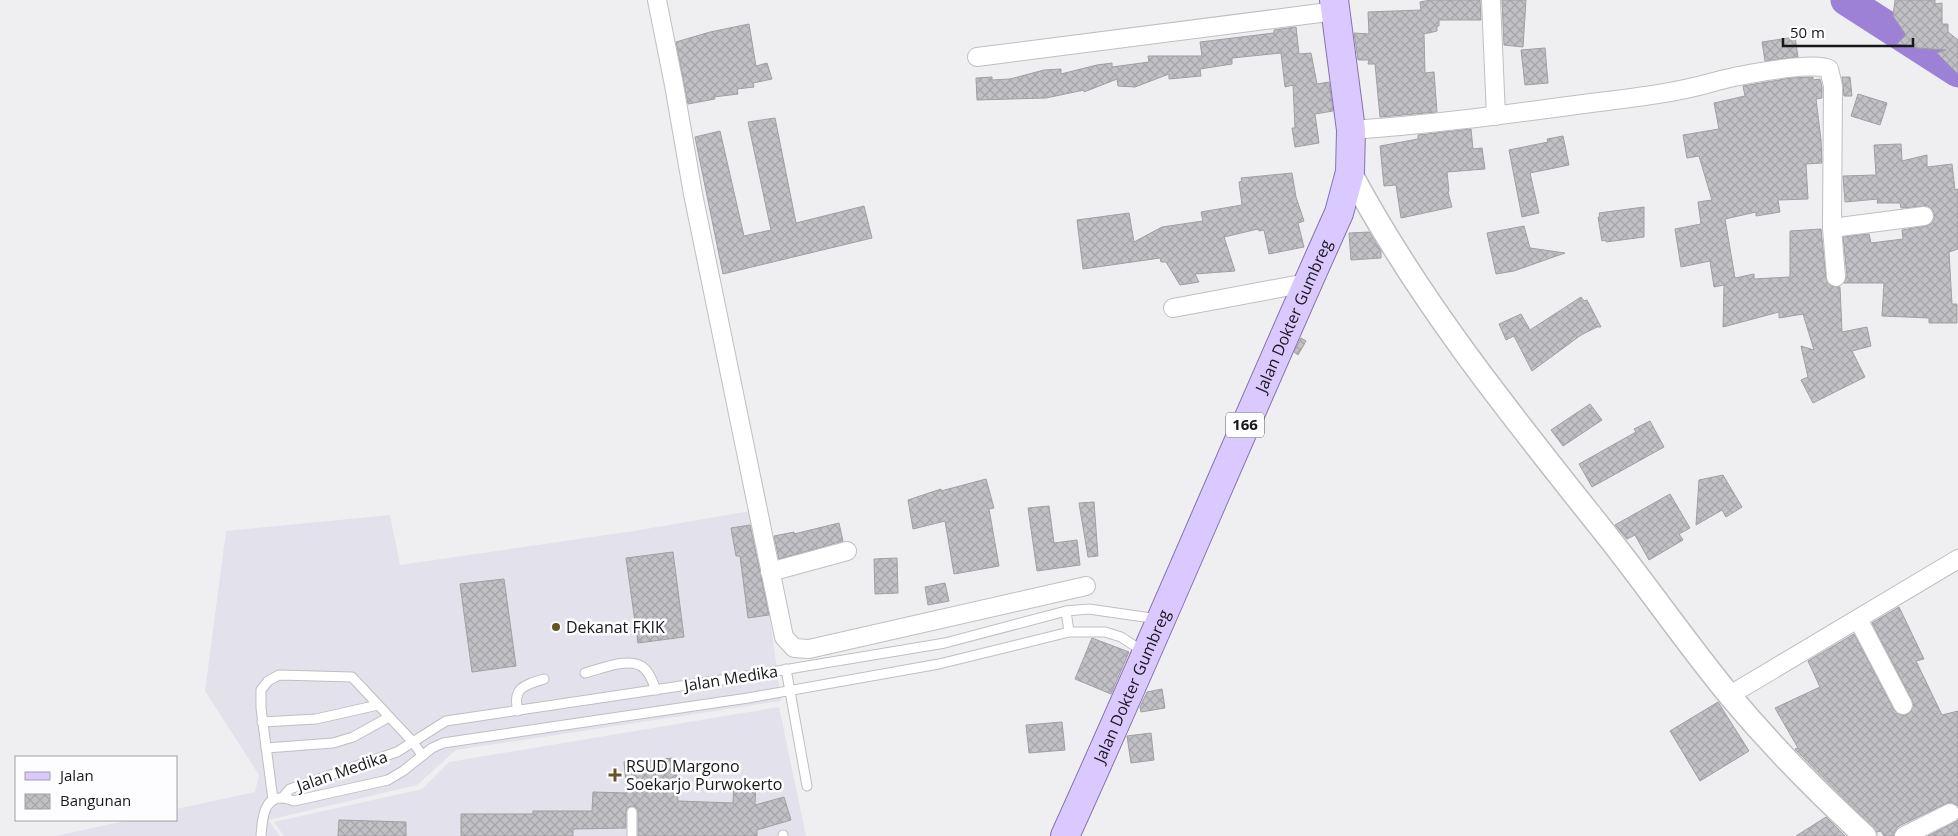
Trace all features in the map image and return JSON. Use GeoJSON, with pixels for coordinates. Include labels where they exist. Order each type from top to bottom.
{"type":"FeatureCollection","features":[{"type":"Feature","properties":{"kind":"main road","name":"Jalan Dokter Gumbreg"},"geometry":{"type":"LineString","coordinates":[[1065,836],[1339,213],[1350,172],[1351,130],[1335,6]]}},
{"type":"Feature","properties":{"kind":"street"},"geometry":{"type":"LineString","coordinates":[[657,0],[693,194],[747,450],[770,572],[784,637],[789,645],[799,649],[808,649],[1086,586]]}},
{"type":"Feature","properties":{"kind":"street"},"geometry":{"type":"LineString","coordinates":[[1491,0],[1496,116]]}},
{"type":"Feature","properties":{"kind":"street"},"geometry":{"type":"LineString","coordinates":[[977,57],[1335,6]]}},
{"type":"Feature","properties":{"kind":"street"},"geometry":{"type":"LineString","coordinates":[[1351,130],[1413,126],[1496,116],[1686,90],[1723,79],[1804,66],[1824,67],[1829,69],[1833,86],[1832,228],[1836,277]]}},
{"type":"Feature","properties":{"kind":"street"},"geometry":{"type":"LineString","coordinates":[[1350,172],[1373,214],[1406,267],[1491,389],[1630,564],[1730,695],[1774,747],[1865,836]]}},
{"type":"Feature","properties":{"kind":"street"},"geometry":{"type":"LineString","coordinates":[[1832,228],[1924,216]]}},
{"type":"Feature","properties":{"kind":"street"},"geometry":{"type":"LineString","coordinates":[[1173,308],[1307,283]]}},
{"type":"Feature","properties":{"kind":"street"},"geometry":{"type":"LineString","coordinates":[[770,572],[847,551]]}},
{"type":"Feature","properties":{"kind":"street"},"geometry":{"type":"LineString","coordinates":[[1730,695],[1958,559]]}},
{"type":"Feature","properties":{"kind":"street"},"geometry":{"type":"LineString","coordinates":[[1858,619],[1903,705]]}},
{"type":"Feature","properties":{"kind":"street"},"geometry":{"type":"LineString","coordinates":[[1904,836],[1950,813]]}},
{"type":"Feature","properties":{"kind":"lane","name":"Jalan Medika"},"geometry":{"type":"LineString","coordinates":[[278,799],[290,789],[397,752],[446,721],[656,690],[945,643],[1066,611],[1089,608],[1160,620]]}},
{"type":"Feature","properties":{"kind":"lane"},"geometry":{"type":"LineString","coordinates":[[1066,611],[1069,632]]}},
{"type":"Feature","properties":{"kind":"lane","name":"Jalan Medika"},"geometry":{"type":"LineString","coordinates":[[278,799],[294,801],[388,780],[403,772],[432,748],[454,741],[748,698],[939,664],[1069,632],[1105,632],[1120,637],[1147,653]]}},
{"type":"Feature","properties":{"kind":"lane"},"geometry":{"type":"LineString","coordinates":[[585,672],[625,663],[638,664],[650,675],[656,690]]}},
{"type":"Feature","properties":{"kind":"lane"},"geometry":{"type":"LineString","coordinates":[[786,669],[807,786]]}},
{"type":"Feature","properties":{"kind":"lane"},"geometry":{"type":"LineString","coordinates":[[261,836],[262,819],[266,807],[278,799],[266,748],[260,690],[268,681],[279,675],[352,677],[422,755]]}},
{"type":"Feature","properties":{"kind":"lane"},"geometry":{"type":"LineString","coordinates":[[518,711],[516,696],[518,692],[530,683],[544,680]]}},
{"type":"Feature","properties":{"kind":"lane"},"geometry":{"type":"LineString","coordinates":[[262,722],[316,719],[378,705]]}},
{"type":"Feature","properties":{"kind":"lane"},"geometry":{"type":"LineString","coordinates":[[266,748],[333,743],[354,737],[389,717]]}},
{"type":"Feature","properties":{"kind":"lane"},"geometry":{"type":"LineString","coordinates":[[632,812],[632,836]]}},
{"type":"Feature","properties":{"kind":"shaded area"},"geometry":{"type":"Polygon","coordinates":[[[756,510],[781,701],[456,750],[417,785],[268,820],[280,836],[56,836],[124,821],[178,821],[178,809],[255,792],[259,775],[205,691],[226,531],[390,515],[400,565],[634,531],[756,510]]]}},
{"type":"Feature","properties":{"kind":"shaded area","name":"RSUD Margono Soekarjo Purwokerto"},"geometry":{"type":"Polygon","coordinates":[[[779,707],[806,836],[284,836],[274,822],[422,789],[449,762],[779,707]]]}},
{"type":"Feature","properties":{"kind":"building"},"geometry":{"type":"Polygon","coordinates":[[[1431,0],[1480,0],[1481,20],[1439,20],[1437,31],[1424,34],[1425,73],[1434,72],[1437,112],[1380,117],[1375,64],[1368,64],[1369,60],[1358,60],[1354,33],[1369,34],[1368,12],[1421,10],[1420,2],[1431,0]]]}},
{"type":"Feature","properties":{"kind":"building"},"geometry":{"type":"Polygon","coordinates":[[[1502,0],[1526,0],[1523,47],[1504,45],[1502,0]]]}},
{"type":"Feature","properties":{"kind":"building"},"geometry":{"type":"Polygon","coordinates":[[[1895,0],[1935,0],[1935,4],[1942,3],[1942,24],[1948,24],[1948,32],[1958,40],[1958,74],[1937,53],[1946,50],[1897,44],[1906,35],[1893,16],[1895,0]]]}},
{"type":"Feature","properties":{"kind":"building"},"geometry":{"type":"Polygon","coordinates":[[[749,24],[756,66],[767,63],[772,79],[753,83],[754,87],[737,89],[738,94],[714,97],[715,99],[688,104],[676,42],[710,32],[749,24]]]}},
{"type":"Feature","properties":{"kind":"building"},"geometry":{"type":"Polygon","coordinates":[[[1296,27],[1299,54],[1311,53],[1317,84],[1329,82],[1333,111],[1315,114],[1319,143],[1295,147],[1292,128],[1295,128],[1293,85],[1285,87],[1281,53],[1232,58],[1232,64],[1200,69],[1201,76],[1169,79],[1169,74],[1135,87],[1118,86],[1117,79],[1084,92],[1084,90],[1046,98],[977,100],[976,78],[992,77],[992,80],[1010,79],[1044,70],[1061,69],[1061,74],[1097,65],[1112,63],[1112,67],[1149,62],[1148,56],[1202,56],[1200,42],[1274,33],[1274,30],[1296,27]]]}},
{"type":"Feature","properties":{"kind":"building"},"geometry":{"type":"Polygon","coordinates":[[[1795,37],[1798,57],[1765,61],[1762,42],[1795,37]]]}},
{"type":"Feature","properties":{"kind":"building"},"geometry":{"type":"Polygon","coordinates":[[[1545,48],[1548,83],[1525,85],[1521,50],[1545,48]]]}},
{"type":"Feature","properties":{"kind":"building"},"geometry":{"type":"Polygon","coordinates":[[[1813,77],[1813,80],[1820,79],[1822,87],[1822,98],[1816,99],[1822,163],[1806,164],[1808,199],[1778,200],[1780,212],[1756,216],[1756,212],[1725,219],[1735,278],[1754,274],[1754,279],[1790,277],[1790,231],[1821,229],[1826,278],[1831,286],[1840,287],[1842,332],[1867,327],[1871,346],[1852,351],[1865,377],[1813,403],[1801,380],[1808,377],[1801,346],[1814,350],[1803,314],[1779,318],[1779,312],[1723,327],[1724,285],[1714,287],[1710,261],[1681,267],[1675,229],[1701,224],[1698,202],[1712,200],[1699,156],[1687,158],[1683,135],[1719,129],[1714,103],[1745,96],[1743,86],[1791,78],[1813,77]]]}},
{"type":"Feature","properties":{"kind":"building"},"geometry":{"type":"Polygon","coordinates":[[[1842,77],[1850,77],[1852,96],[1844,96],[1842,77]]]}},
{"type":"Feature","properties":{"kind":"building"},"geometry":{"type":"Polygon","coordinates":[[[1858,94],[1887,103],[1880,125],[1851,116],[1858,94]]]}},
{"type":"Feature","properties":{"kind":"building"},"geometry":{"type":"Polygon","coordinates":[[[775,118],[796,223],[864,206],[872,238],[723,274],[695,137],[720,131],[744,236],[771,230],[748,122],[775,118]]]}},
{"type":"Feature","properties":{"kind":"building"},"geometry":{"type":"Polygon","coordinates":[[[1471,129],[1473,149],[1482,148],[1485,169],[1447,172],[1448,192],[1452,207],[1401,218],[1396,185],[1384,186],[1380,146],[1418,139],[1418,135],[1471,129]]]}},
{"type":"Feature","properties":{"kind":"building"},"geometry":{"type":"Polygon","coordinates":[[[1563,136],[1569,165],[1530,173],[1539,213],[1522,217],[1509,150],[1548,142],[1547,139],[1563,136]]]}},
{"type":"Feature","properties":{"kind":"building"},"geometry":{"type":"Polygon","coordinates":[[[1901,144],[1902,161],[1927,155],[1927,167],[1952,164],[1955,190],[1958,189],[1958,249],[1949,252],[1952,304],[1957,304],[1957,323],[1929,323],[1929,318],[1882,316],[1884,283],[1844,283],[1847,276],[1843,237],[1869,234],[1871,243],[1903,239],[1902,230],[1926,226],[1934,220],[1933,210],[1928,206],[1901,208],[1900,203],[1877,203],[1878,199],[1845,202],[1843,176],[1876,175],[1874,145],[1901,144]]]}},
{"type":"Feature","properties":{"kind":"building"},"geometry":{"type":"Polygon","coordinates":[[[1292,173],[1296,197],[1304,221],[1298,223],[1304,247],[1269,254],[1264,230],[1259,231],[1258,229],[1224,237],[1235,271],[1195,274],[1199,282],[1180,285],[1166,262],[1161,262],[1160,258],[1083,269],[1077,220],[1129,213],[1134,242],[1162,227],[1203,221],[1201,212],[1242,205],[1239,182],[1242,181],[1241,178],[1292,173]]]}},
{"type":"Feature","properties":{"kind":"building"},"geometry":{"type":"Polygon","coordinates":[[[1644,207],[1644,237],[1602,241],[1599,213],[1644,207]]]}},
{"type":"Feature","properties":{"kind":"building"},"geometry":{"type":"Polygon","coordinates":[[[1524,226],[1530,248],[1565,253],[1514,271],[1496,274],[1487,233],[1524,226]]]}},
{"type":"Feature","properties":{"kind":"building"},"geometry":{"type":"Polygon","coordinates":[[[1369,232],[1381,251],[1381,258],[1351,260],[1349,233],[1369,232]]]}},
{"type":"Feature","properties":{"kind":"building"},"geometry":{"type":"Polygon","coordinates":[[[1581,297],[1584,301],[1587,300],[1601,327],[1581,335],[1532,371],[1514,336],[1506,340],[1499,324],[1521,314],[1530,330],[1581,297]]]}},
{"type":"Feature","properties":{"kind":"building"},"geometry":{"type":"Polygon","coordinates":[[[1301,338],[1306,341],[1298,355],[1294,352],[1301,338]]]}},
{"type":"Feature","properties":{"kind":"building"},"geometry":{"type":"Polygon","coordinates":[[[1590,404],[1602,420],[1563,446],[1551,430],[1590,404]]]}},
{"type":"Feature","properties":{"kind":"building"},"geometry":{"type":"Polygon","coordinates":[[[1650,421],[1664,447],[1592,487],[1579,464],[1636,432],[1634,429],[1650,421]]]}},
{"type":"Feature","properties":{"kind":"building"},"geometry":{"type":"Polygon","coordinates":[[[1723,475],[1742,507],[1726,517],[1722,510],[1696,525],[1699,480],[1723,475]]]}},
{"type":"Feature","properties":{"kind":"building"},"geometry":{"type":"Polygon","coordinates":[[[986,479],[994,508],[989,509],[999,566],[954,574],[945,521],[913,529],[908,500],[941,489],[941,491],[986,479]]]}},
{"type":"Feature","properties":{"kind":"building"},"geometry":{"type":"Polygon","coordinates":[[[1670,494],[1690,528],[1679,534],[1683,540],[1649,560],[1635,535],[1627,539],[1615,525],[1670,494]]]}},
{"type":"Feature","properties":{"kind":"building"},"geometry":{"type":"Polygon","coordinates":[[[1094,502],[1098,556],[1088,557],[1079,503],[1094,502]]]}},
{"type":"Feature","properties":{"kind":"building"},"geometry":{"type":"Polygon","coordinates":[[[1049,506],[1054,543],[1077,540],[1080,565],[1037,571],[1028,508],[1049,506]]]}},
{"type":"Feature","properties":{"kind":"building"},"geometry":{"type":"Polygon","coordinates":[[[839,523],[843,541],[779,559],[774,536],[794,532],[794,534],[839,523]]]}},
{"type":"Feature","properties":{"kind":"building"},"geometry":{"type":"Polygon","coordinates":[[[750,525],[769,615],[748,618],[740,556],[736,556],[731,528],[750,525]]]}},
{"type":"Feature","properties":{"kind":"building"},"geometry":{"type":"Polygon","coordinates":[[[673,552],[684,637],[638,643],[626,558],[673,552]]]}},
{"type":"Feature","properties":{"kind":"building"},"geometry":{"type":"Polygon","coordinates":[[[897,558],[898,593],[875,594],[874,559],[897,558]]]}},
{"type":"Feature","properties":{"kind":"building"},"geometry":{"type":"Polygon","coordinates":[[[504,579],[516,666],[472,672],[460,584],[504,579]]]}},
{"type":"Feature","properties":{"kind":"building"},"geometry":{"type":"Polygon","coordinates":[[[945,583],[949,601],[928,605],[925,587],[945,583]]]}},
{"type":"Feature","properties":{"kind":"building"},"geometry":{"type":"Polygon","coordinates":[[[1899,607],[1924,659],[1916,661],[1942,715],[1958,711],[1958,806],[1951,802],[1945,804],[1899,826],[1893,836],[1884,836],[1881,831],[1877,832],[1795,749],[1798,748],[1775,708],[1820,687],[1808,661],[1854,634],[1894,710],[1902,716],[1908,714],[1914,706],[1912,700],[1872,623],[1899,607]]]}},
{"type":"Feature","properties":{"kind":"building"},"geometry":{"type":"Polygon","coordinates":[[[1092,638],[1129,652],[1111,694],[1075,679],[1092,638]]]}},
{"type":"Feature","properties":{"kind":"building"},"geometry":{"type":"Polygon","coordinates":[[[1162,689],[1165,708],[1141,712],[1140,707],[1147,692],[1162,689]]]}},
{"type":"Feature","properties":{"kind":"building"},"geometry":{"type":"Polygon","coordinates":[[[1718,702],[1749,751],[1700,781],[1670,731],[1718,702]]]}},
{"type":"Feature","properties":{"kind":"building"},"geometry":{"type":"Polygon","coordinates":[[[1062,722],[1065,750],[1029,753],[1026,725],[1062,722]]]}},
{"type":"Feature","properties":{"kind":"building"},"geometry":{"type":"Polygon","coordinates":[[[1151,733],[1154,760],[1131,763],[1127,736],[1151,733]]]}},
{"type":"Feature","properties":{"kind":"building"},"geometry":{"type":"Polygon","coordinates":[[[675,758],[678,801],[733,803],[734,780],[756,780],[755,805],[784,797],[791,820],[757,830],[757,836],[638,836],[638,812],[636,807],[632,806],[627,808],[626,828],[573,829],[573,836],[461,836],[461,814],[533,814],[533,811],[592,811],[593,792],[627,793],[624,762],[675,758]]]}},
{"type":"Feature","properties":{"kind":"building"},"geometry":{"type":"Polygon","coordinates":[[[1826,817],[1845,836],[1796,836],[1826,817]]]}},
{"type":"Feature","properties":{"kind":"building"},"geometry":{"type":"Polygon","coordinates":[[[339,820],[406,822],[406,836],[338,836],[339,820]]]}},
{"type":"Feature","properties":{"kind":"building"},"geometry":{"type":"Polygon","coordinates":[[[1958,820],[1958,836],[1928,836],[1955,822],[1958,820]]]}},
{"type":"Feature","properties":{"kind":"waterway"},"geometry":{"type":"LineString","coordinates":[[1846,0],[1958,72]]}},
{"type":"Feature","properties":{"kind":"place","name":"Dekanat FKIK"},"geometry":{"type":"Point","coordinates":[556,627]}},
{"type":"Feature","properties":{"kind":"place","name":"RSUD Margono Soekarjo Purwokerto"},"geometry":{"type":"Point","coordinates":[615,775]}}]}
